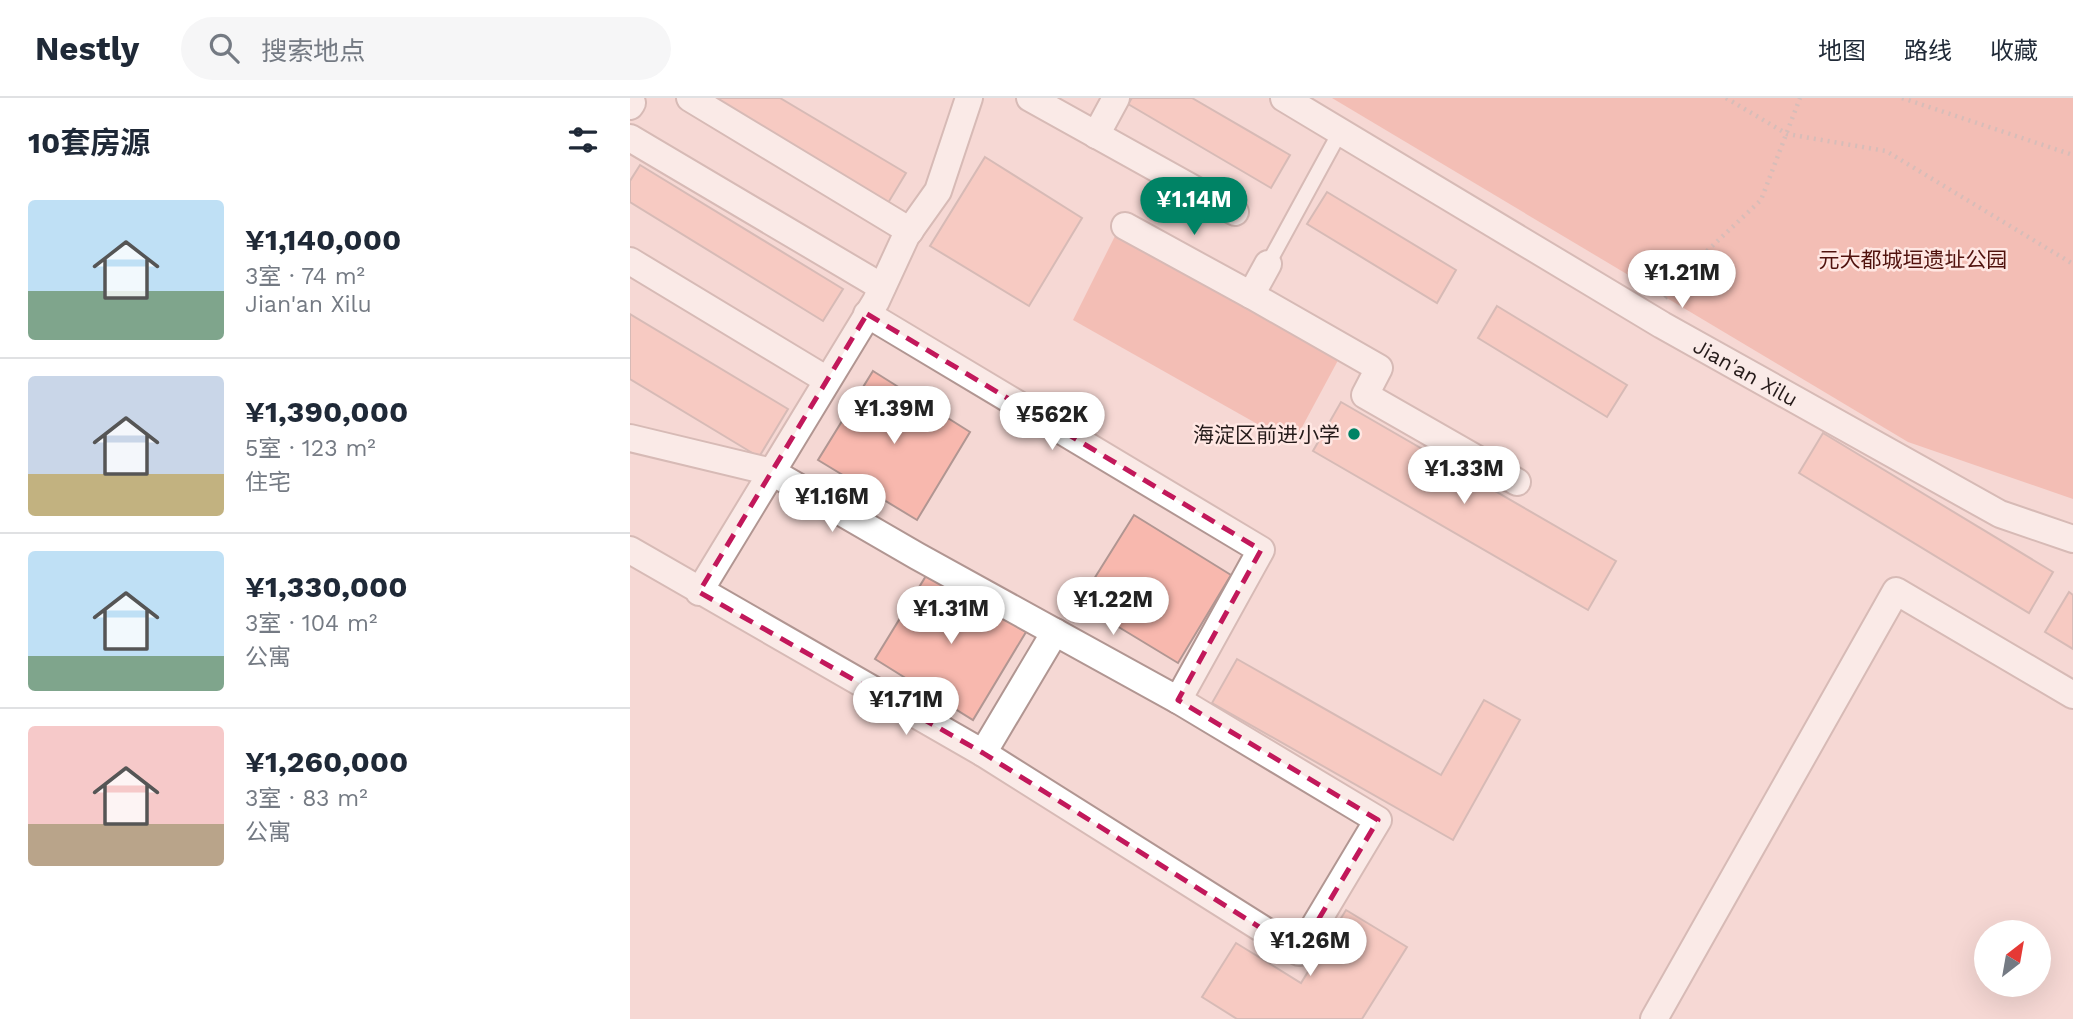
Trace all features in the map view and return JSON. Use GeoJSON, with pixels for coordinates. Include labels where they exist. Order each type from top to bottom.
{"type":"FeatureCollection","features":[{"type":"Feature","properties":{"kind":"street"},"geometry":{"type":"LineString","coordinates":[[690,98],[910,231]]}},
{"type":"Feature","properties":{"kind":"street"},"geometry":{"type":"LineString","coordinates":[[699,592],[867,314],[910,231],[938,191],[969,98]]}},
{"type":"Feature","properties":{"kind":"street"},"geometry":{"type":"LineString","coordinates":[[1030,98],[1235,212]]}},
{"type":"Feature","properties":{"kind":"street"},"geometry":{"type":"LineString","coordinates":[[1096,135],[1116,98]]}},
{"type":"Feature","properties":{"kind":"street","name":"Jian'an Xilu"},"geometry":{"type":"LineString","coordinates":[[1284,98],[1648,317],[2000,514],[2073,539]]}},
{"type":"Feature","properties":{"kind":"street"},"geometry":{"type":"LineString","coordinates":[[630,138],[882,287]]}},
{"type":"Feature","properties":{"kind":"street"},"geometry":{"type":"LineString","coordinates":[[1125,226],[1379,369],[1365,395],[1517,482]]}},
{"type":"Feature","properties":{"kind":"street"},"geometry":{"type":"LineString","coordinates":[[630,261],[827,380]]}},
{"type":"Feature","properties":{"kind":"street"},"geometry":{"type":"LineString","coordinates":[[1251,295],[1268,264]]}},
{"type":"Feature","properties":{"kind":"street"},"geometry":{"type":"LineString","coordinates":[[867,314],[1261,550],[1178,700]]}},
{"type":"Feature","properties":{"kind":"street"},"geometry":{"type":"LineString","coordinates":[[630,439],[772,472],[1178,700],[1378,820],[1299,952],[983,753],[630,550]]}},
{"type":"Feature","properties":{"kind":"street"},"geometry":{"type":"LineString","coordinates":[[1654,1019],[1896,591],[2073,695]]}},
{"type":"Feature","properties":{"kind":"street"},"geometry":{"type":"LineString","coordinates":[[983,753],[1055,632]]}},
{"type":"Feature","properties":{"kind":"lane"},"geometry":{"type":"LineString","coordinates":[[1268,264],[1340,131]]}},
{"type":"Feature","properties":{"kind":"path"},"geometry":{"type":"LineString","coordinates":[[1726,98],[1787,134],[1886,151],[2073,264]]}},
{"type":"Feature","properties":{"kind":"path"},"geometry":{"type":"LineString","coordinates":[[1648,317],[1707,251],[1761,200],[1800,98]]}},
{"type":"Feature","properties":{"kind":"path"},"geometry":{"type":"LineString","coordinates":[[1902,98],[2073,155]]}},
{"type":"Feature","properties":{"kind":"highlighted area"},"geometry":{"type":"Polygon","coordinates":[[[867,314],[1261,550],[1178,700],[1378,820],[1299,952],[983,753],[699,592],[867,314]]]}},
{"type":"Feature","properties":{"kind":"green space","name":"元大都城垣遗址公园"},"geometry":{"type":"Polygon","coordinates":[[[1332,98],[2073,98],[2073,499],[1908,442],[1332,98]]]}},
{"type":"Feature","properties":{"kind":"green space"},"geometry":{"type":"Polygon","coordinates":[[[1118,230],[1343,351],[1293,444],[1073,320],[1118,230]]]}},
{"type":"Feature","properties":{"kind":"building"},"geometry":{"type":"Polygon","coordinates":[[[712,98],[780,98],[906,173],[888,203],[712,98]]]}},
{"type":"Feature","properties":{"kind":"building"},"geometry":{"type":"Polygon","coordinates":[[[1132,98],[1192,98],[1290,155],[1271,188],[1128,104],[1132,98]]]}},
{"type":"Feature","properties":{"kind":"building"},"geometry":{"type":"Polygon","coordinates":[[[985,157],[1082,218],[1029,306],[930,246],[985,157]]]}},
{"type":"Feature","properties":{"kind":"building"},"geometry":{"type":"Polygon","coordinates":[[[640,165],[843,289],[823,321],[630,202],[630,181],[640,165]]]}},
{"type":"Feature","properties":{"kind":"building"},"geometry":{"type":"Polygon","coordinates":[[[1327,192],[1456,270],[1437,303],[1307,224],[1327,192]]]}},
{"type":"Feature","properties":{"kind":"building"},"geometry":{"type":"Polygon","coordinates":[[[1497,306],[1627,385],[1607,417],[1478,338],[1497,306]]]}},
{"type":"Feature","properties":{"kind":"building"},"geometry":{"type":"Polygon","coordinates":[[[630,314],[788,409],[759,457],[630,379],[630,314]]]}},
{"type":"Feature","properties":{"kind":"building"},"geometry":{"type":"Polygon","coordinates":[[[873,371],[970,432],[917,520],[818,460],[873,371]]]}},
{"type":"Feature","properties":{"kind":"building"},"geometry":{"type":"Polygon","coordinates":[[[1341,402],[1616,561],[1588,610],[1313,451],[1341,402]]]}},
{"type":"Feature","properties":{"kind":"building"},"geometry":{"type":"Polygon","coordinates":[[[1823,433],[2053,572],[2029,613],[1799,473],[1823,433]]]}},
{"type":"Feature","properties":{"kind":"building"},"geometry":{"type":"Polygon","coordinates":[[[1134,515],[1231,575],[1178,663],[1079,603],[1134,515]]]}},
{"type":"Feature","properties":{"kind":"building"},"geometry":{"type":"Polygon","coordinates":[[[929,571],[1026,632],[973,720],[875,659],[929,571]]]}},
{"type":"Feature","properties":{"kind":"building"},"geometry":{"type":"Polygon","coordinates":[[[2069,592],[2073,595],[2073,649],[2045,632],[2069,592]]]}},
{"type":"Feature","properties":{"kind":"building"},"geometry":{"type":"Polygon","coordinates":[[[1237,659],[1441,775],[1484,700],[1520,720],[1453,840],[1212,703],[1237,659]]]}},
{"type":"Feature","properties":{"kind":"building"},"geometry":{"type":"Polygon","coordinates":[[[1346,910],[1407,947],[1362,1019],[1237,1019],[1202,997],[1236,943],[1301,983],[1346,910]]]}},
{"type":"Feature","properties":{"kind":"place","name":"海淀区前进小学"},"geometry":{"type":"Point","coordinates":[1354,434]}}]}
